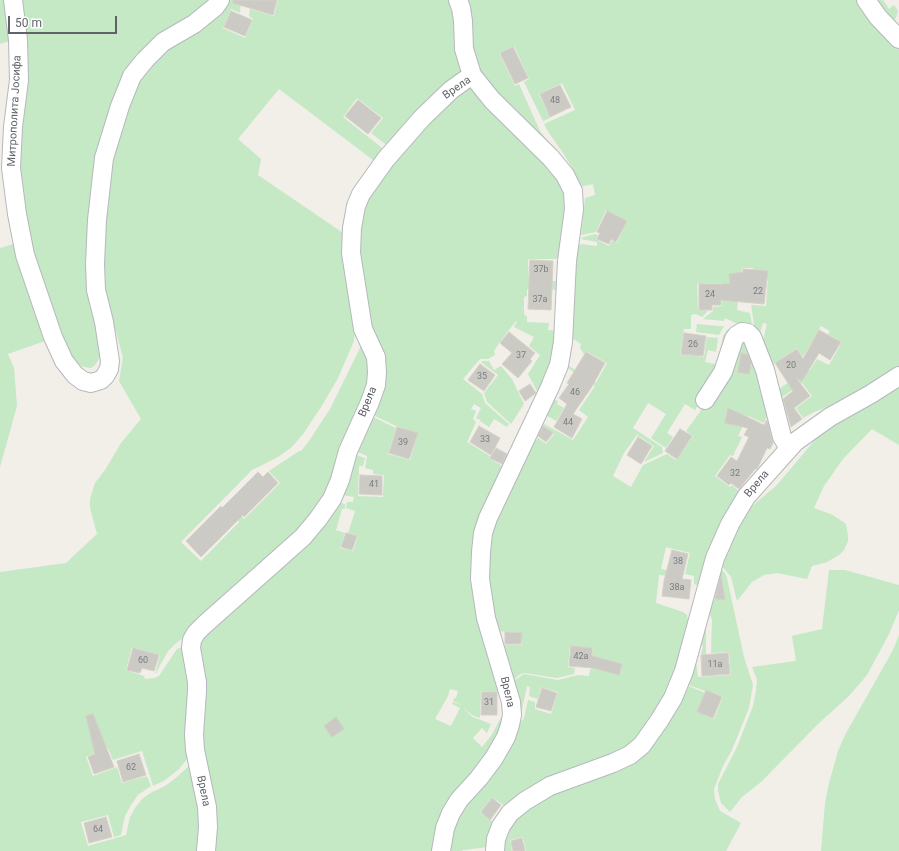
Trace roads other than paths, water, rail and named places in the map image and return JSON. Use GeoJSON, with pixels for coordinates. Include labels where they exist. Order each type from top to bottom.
{"type":"FeatureCollection","features":[{"type":"Feature","properties":{"kind":"street","name":"Митрополита Јосифа"},"geometry":{"type":"LineString","coordinates":[[13,0],[18,40],[19,80],[13,127],[11,168],[17,214],[26,260],[53,337],[64,361],[79,378],[83,381],[91,383],[101,380],[105,376],[109,369],[110,361],[104,322],[96,290],[95,264],[97,220],[104,158],[120,106],[132,76],[144,60],[163,42],[194,24],[215,7],[220,0]]}},
{"type":"Feature","properties":{"kind":"street"},"geometry":{"type":"LineString","coordinates":[[458,0],[461,8],[464,49],[472,75]]}},
{"type":"Feature","properties":{"kind":"street"},"geometry":{"type":"LineString","coordinates":[[866,0],[878,17],[899,39]]}},
{"type":"Feature","properties":{"kind":"street","name":"Врела"},"geometry":{"type":"LineString","coordinates":[[206,851],[208,826],[207,807],[195,750],[194,734],[197,682],[191,648],[192,640],[196,633],[204,625],[303,537],[332,499],[340,480],[348,451],[376,385],[376,357],[363,329],[351,253],[352,228],[356,206],[361,194],[396,147],[450,90],[472,75],[492,100],[551,158],[565,175],[574,191],[574,208],[567,261],[563,342],[559,365],[550,388],[488,518],[483,533],[480,579],[486,618],[511,702],[512,715],[510,725],[506,738],[494,758],[479,778],[459,800],[445,828],[441,851]]}},
{"type":"Feature","properties":{"kind":"street"},"geometry":{"type":"LineString","coordinates":[[705,400],[723,372],[729,349],[734,339],[742,332],[748,333],[752,338],[765,370],[782,437],[790,448]]}},
{"type":"Feature","properties":{"kind":"street","name":"Врела"},"geometry":{"type":"LineString","coordinates":[[495,851],[496,839],[502,826],[510,814],[525,801],[550,786],[613,763],[630,755],[642,744],[659,721],[673,698],[684,671],[715,558],[730,524],[746,497],[790,448],[810,430],[899,376]]}}]}
